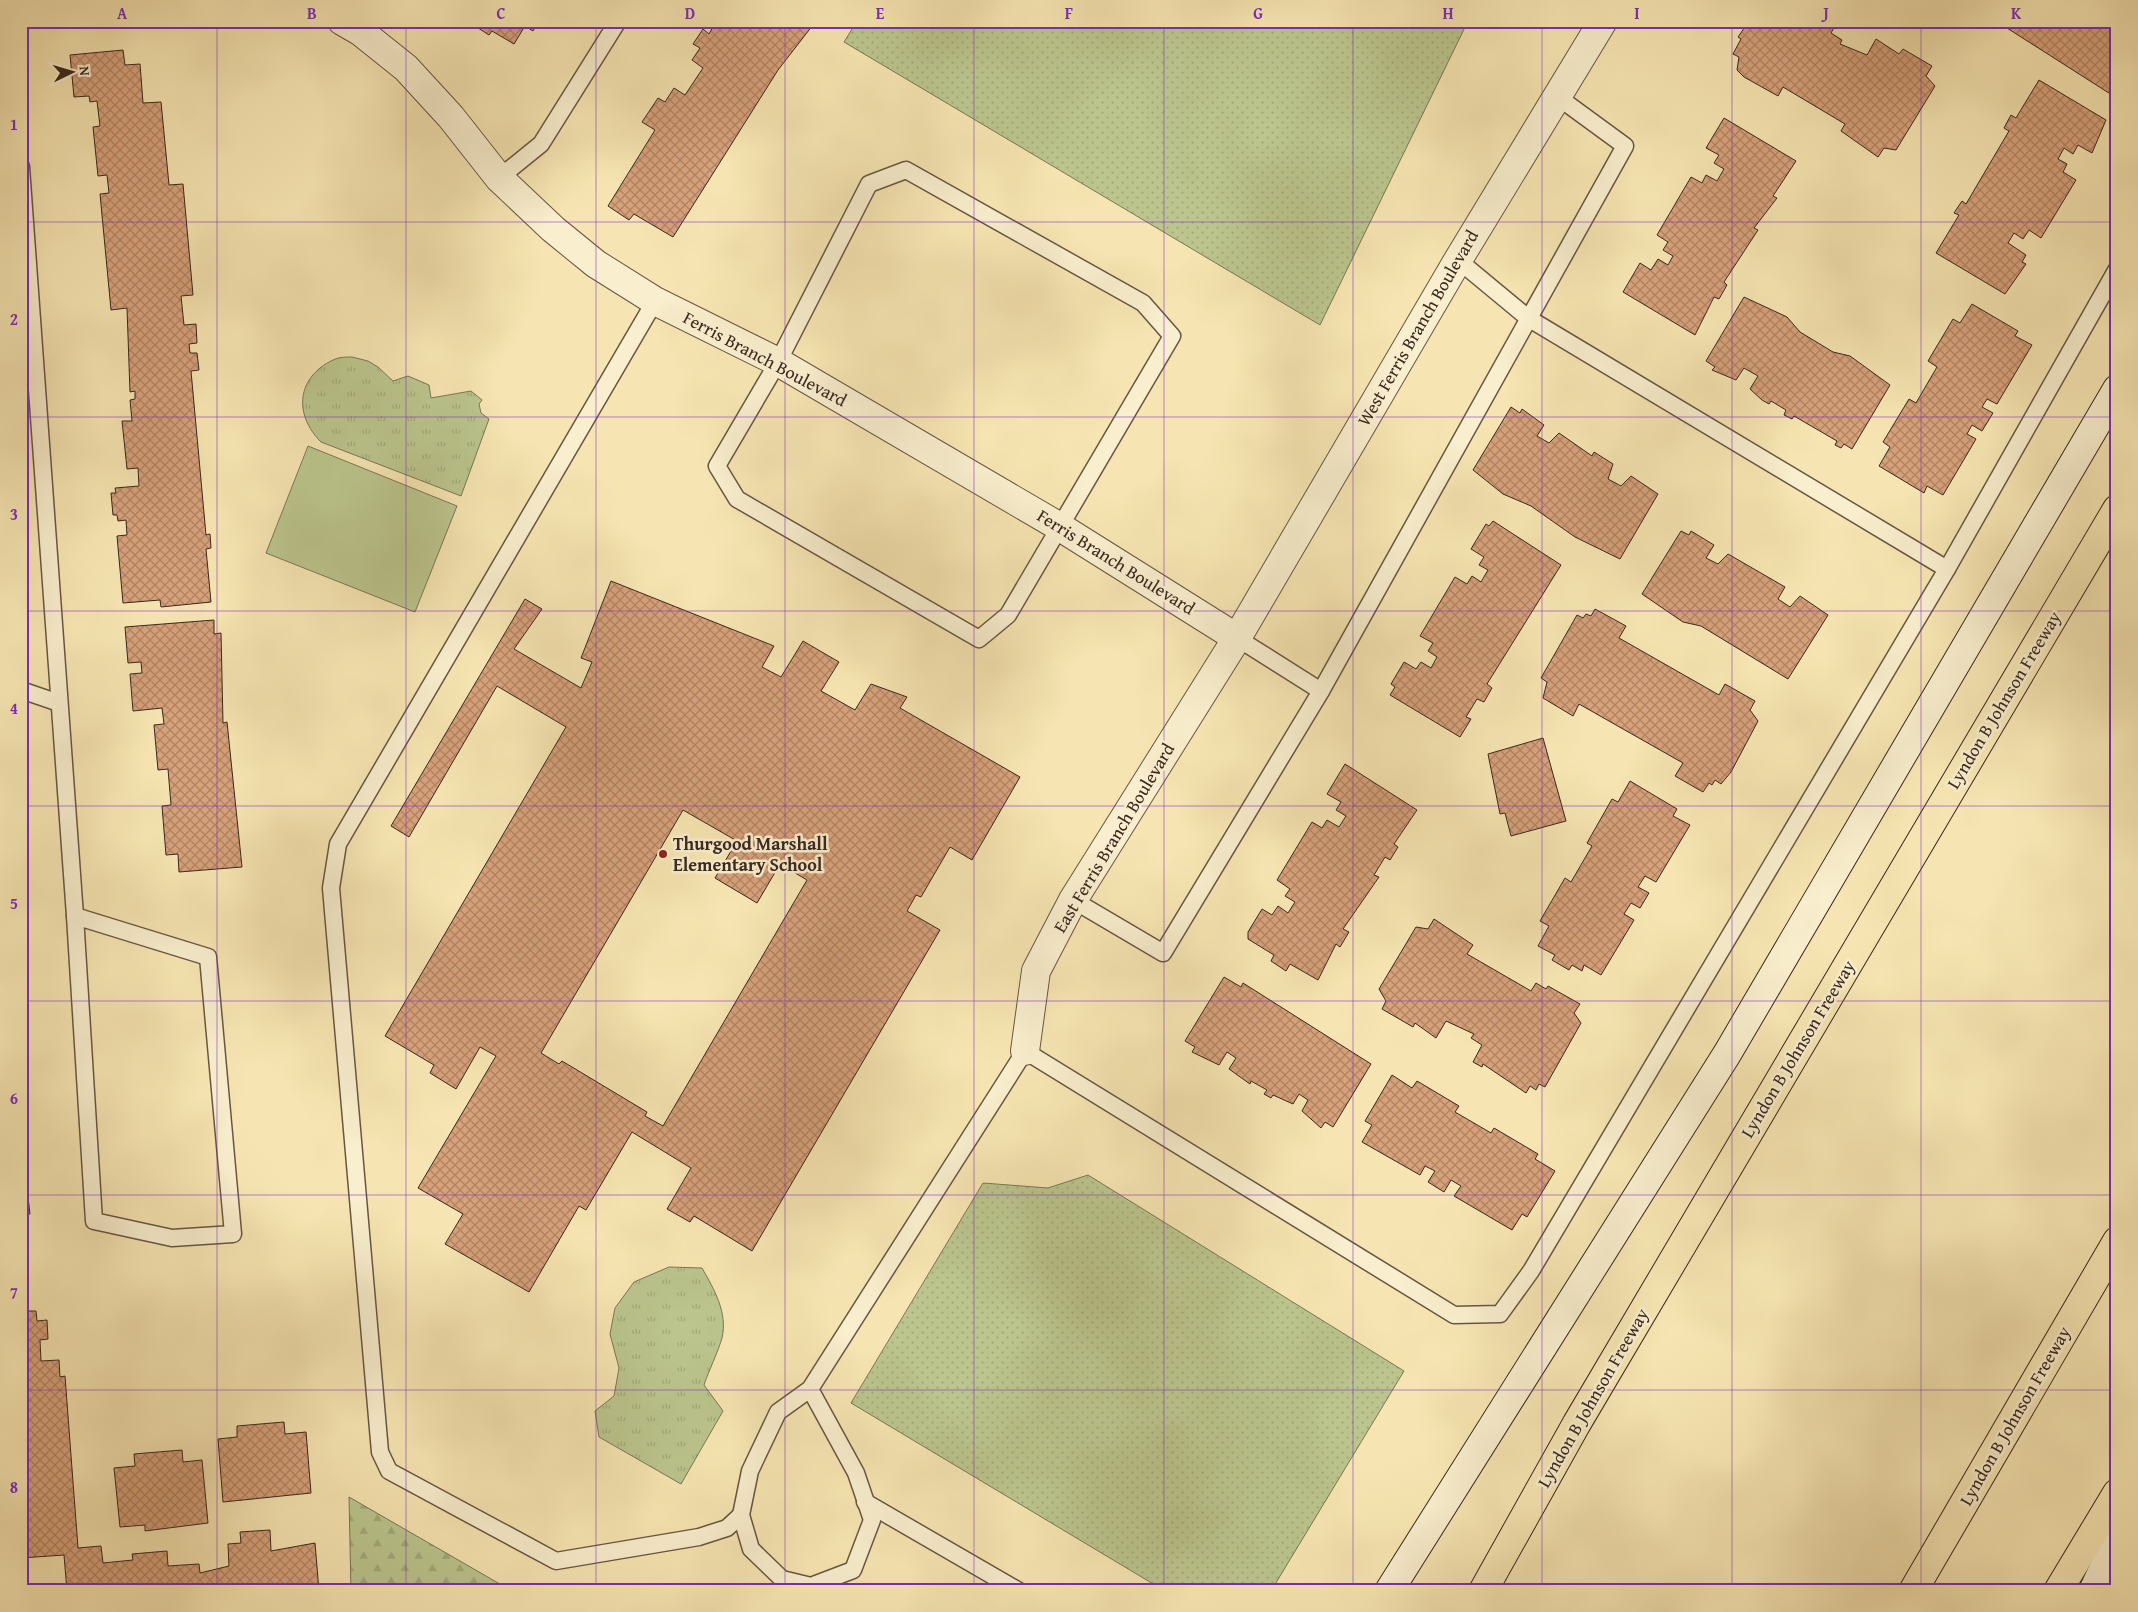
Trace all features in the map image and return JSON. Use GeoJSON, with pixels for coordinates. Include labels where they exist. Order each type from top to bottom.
{"type":"FeatureCollection","features":[{"type":"Feature","properties":{"kind":"highway","name":"Lyndon B Johnson Freeway"},"geometry":{"type":"LineString","coordinates":[[1483,1591],[1582,1414],[2117,509]]}},
{"type":"Feature","properties":{"kind":"highway","name":"Lyndon B Johnson Freeway"},"geometry":{"type":"LineString","coordinates":[[1913,1591],[2117,1241]]}},
{"type":"Feature","properties":{"kind":"highway"},"geometry":{"type":"LineString","coordinates":[[2058,1591],[2117,1493]]}},
{"type":"Feature","properties":{"kind":"street","name":"Ferris Branch Boulevard"},"geometry":{"type":"LineString","coordinates":[[342,21],[362,32],[406,68],[451,117],[499,178],[553,229],[596,264],[655,301],[778,362],[1060,527],[1237,638]]}},
{"type":"Feature","properties":{"kind":"street","name":"West Ferris Branch Boulevard"},"geometry":{"type":"LineString","coordinates":[[1237,638],[1458,260],[1603,21]]}},
{"type":"Feature","properties":{"kind":"street"},"geometry":{"type":"LineString","coordinates":[[1389,1591],[1727,1054],[2117,389]]}},
{"type":"Feature","properties":{"kind":"street","name":"East Ferris Branch Boulevard"},"geometry":{"type":"LineString","coordinates":[[1025,1051],[1036,971],[1073,900],[1237,638]]}},
{"type":"Feature","properties":{"kind":"street"},"geometry":{"type":"LineString","coordinates":[[2093,1591],[2117,1540]]}},
{"type":"Feature","properties":{"kind":"lane"},"geometry":{"type":"LineString","coordinates":[[499,178],[541,144],[618,21]]}},
{"type":"Feature","properties":{"kind":"lane"},"geometry":{"type":"LineString","coordinates":[[1073,900],[1163,953],[1321,691],[1625,146],[1558,97]]}},
{"type":"Feature","properties":{"kind":"lane"},"geometry":{"type":"LineString","coordinates":[[21,167],[94,1221],[172,1238],[233,1234],[208,957],[74,916]]}},
{"type":"Feature","properties":{"kind":"lane"},"geometry":{"type":"LineString","coordinates":[[906,170],[1143,303],[1172,336],[1060,527],[1008,615],[980,639],[737,499],[717,466],[778,362],[869,184],[906,170]]}},
{"type":"Feature","properties":{"kind":"lane"},"geometry":{"type":"LineString","coordinates":[[1458,260],[1528,318],[1947,569]]}},
{"type":"Feature","properties":{"kind":"lane"},"geometry":{"type":"LineString","coordinates":[[810,1389],[856,1473],[872,1520],[853,1570],[815,1588],[782,1579],[751,1548],[741,1515],[750,1471],[778,1412],[810,1389],[1025,1051],[1454,1315],[1500,1314],[1531,1271],[1947,569],[2117,268]]}},
{"type":"Feature","properties":{"kind":"lane"},"geometry":{"type":"LineString","coordinates":[[655,301],[338,844],[331,888],[380,1452],[389,1471],[556,1561],[699,1537],[727,1528],[741,1515]]}},
{"type":"Feature","properties":{"kind":"lane"},"geometry":{"type":"LineString","coordinates":[[1237,638],[1321,691]]}},
{"type":"Feature","properties":{"kind":"lane"},"geometry":{"type":"LineString","coordinates":[[21,690],[59,703]]}},
{"type":"Feature","properties":{"kind":"lane"},"geometry":{"type":"LineString","coordinates":[[866,1502],[1019,1591]]}},
{"type":"Feature","properties":{"kind":"green space"},"geometry":{"type":"Polygon","coordinates":[[[857,21],[1468,21],[1320,325],[844,42],[857,21]]]}},
{"type":"Feature","properties":{"kind":"green space"},"geometry":{"type":"Polygon","coordinates":[[[352,357],[368,361],[378,367],[393,381],[408,376],[429,385],[431,398],[471,391],[482,400],[479,404],[481,413],[489,419],[461,496],[321,442],[312,431],[306,420],[303,408],[306,386],[321,367],[335,359],[352,357]]]}},
{"type":"Feature","properties":{"kind":"green space"},"geometry":{"type":"Polygon","coordinates":[[[308,446],[457,506],[415,612],[266,553],[308,446]]]}},
{"type":"Feature","properties":{"kind":"green space"},"geometry":{"type":"Polygon","coordinates":[[[1088,1175],[1404,1371],[1271,1591],[1165,1591],[851,1403],[983,1183],[1048,1188],[1088,1175]]]}},
{"type":"Feature","properties":{"kind":"green space"},"geometry":{"type":"Polygon","coordinates":[[[669,1267],[702,1268],[719,1302],[723,1319],[722,1338],[704,1385],[723,1411],[681,1484],[599,1437],[595,1411],[614,1396],[619,1368],[610,1334],[615,1308],[634,1282],[669,1267]]]}},
{"type":"Feature","properties":{"kind":"green space"},"geometry":{"type":"Polygon","coordinates":[[[349,1497],[512,1591],[351,1591],[349,1497]]]}},
{"type":"Feature","properties":{"kind":"building"},"geometry":{"type":"Polygon","coordinates":[[[474,21],[539,21],[533,31],[525,26],[514,44],[492,31],[489,35],[472,24],[474,21]]]}},
{"type":"Feature","properties":{"kind":"building"},"geometry":{"type":"Polygon","coordinates":[[[716,21],[816,21],[778,70],[673,237],[634,214],[629,220],[608,206],[655,130],[642,122],[658,98],[665,102],[674,88],[685,95],[703,68],[692,60],[700,48],[693,44],[703,29],[709,34],[716,21]]]}},
{"type":"Feature","properties":{"kind":"building"},"geometry":{"type":"Polygon","coordinates":[[[1749,21],[1838,21],[1831,33],[1842,40],[1840,44],[1867,55],[1876,39],[1899,54],[1903,49],[1932,66],[1926,76],[1935,86],[1896,150],[1884,148],[1878,157],[1841,131],[1845,124],[1783,87],[1778,96],[1744,77],[1737,70],[1739,57],[1733,54],[1741,39],[1738,37],[1749,21]]]}},
{"type":"Feature","properties":{"kind":"building"},"geometry":{"type":"Polygon","coordinates":[[[1996,21],[2117,21],[2117,89],[2112,95],[1996,21]]]}},
{"type":"Feature","properties":{"kind":"building"},"geometry":{"type":"Polygon","coordinates":[[[123,50],[125,65],[140,64],[143,103],[161,102],[169,185],[183,184],[193,295],[181,296],[184,325],[196,324],[197,343],[189,344],[190,353],[197,353],[199,370],[191,371],[206,535],[210,534],[211,548],[206,549],[211,602],[161,607],[160,600],[123,603],[117,536],[127,535],[126,520],[118,521],[117,515],[113,515],[111,493],[116,493],[115,488],[139,486],[138,468],[127,469],[122,421],[132,421],[130,400],[135,399],[135,391],[130,392],[127,308],[111,310],[100,194],[109,193],[107,175],[98,176],[93,127],[100,126],[97,101],[90,102],[89,96],[74,97],[70,55],[123,50]]]}},
{"type":"Feature","properties":{"kind":"building"},"geometry":{"type":"Polygon","coordinates":[[[2039,80],[2106,120],[2092,153],[2078,145],[2073,154],[2064,148],[2058,159],[2067,164],[2063,172],[2076,180],[2041,238],[2029,230],[2023,239],[2014,233],[2008,243],[2026,255],[2022,262],[2026,264],[2005,294],[1936,253],[1959,215],[1954,213],[1962,201],[1966,204],[2009,131],[2004,128],[2011,115],[2016,118],[2039,80]]]}},
{"type":"Feature","properties":{"kind":"building"},"geometry":{"type":"Polygon","coordinates":[[[1724,118],[1796,161],[1773,196],[1777,198],[1754,228],[1758,230],[1724,282],[1727,285],[1719,299],[1714,297],[1695,335],[1623,292],[1640,263],[1651,270],[1658,259],[1668,265],[1673,256],[1663,250],[1668,242],[1657,235],[1691,177],[1702,183],[1706,175],[1717,181],[1724,169],[1714,163],[1719,155],[1706,148],[1724,118]]]}},
{"type":"Feature","properties":{"kind":"building"},"geometry":{"type":"Polygon","coordinates":[[[1744,297],[1787,317],[1800,332],[1833,352],[1850,356],[1890,385],[1852,449],[1844,444],[1841,448],[1835,445],[1837,441],[1794,416],[1792,419],[1784,415],[1786,410],[1771,401],[1769,404],[1762,400],[1750,389],[1758,376],[1744,368],[1736,380],[1712,370],[1715,367],[1706,361],[1744,297]]]}},
{"type":"Feature","properties":{"kind":"building"},"geometry":{"type":"Polygon","coordinates":[[[1972,304],[2018,331],[2015,336],[2032,345],[1997,404],[1987,399],[1982,407],[1993,413],[1982,431],[1972,425],[1967,434],[1976,439],[1943,495],[1927,486],[1924,493],[1879,466],[1890,447],[1883,442],[1909,399],[1916,403],[1937,367],[1928,361],[1953,319],[1960,323],[1972,304]]]}},
{"type":"Feature","properties":{"kind":"building"},"geometry":{"type":"Polygon","coordinates":[[[1511,407],[1520,413],[1522,409],[1544,425],[1537,436],[1549,443],[1559,433],[1592,456],[1594,452],[1613,464],[1608,479],[1621,486],[1631,476],[1658,494],[1620,559],[1575,537],[1531,506],[1503,494],[1473,470],[1511,407]]]}},
{"type":"Feature","properties":{"kind":"building"},"geometry":{"type":"Polygon","coordinates":[[[1493,521],[1561,565],[1487,684],[1492,688],[1484,702],[1477,699],[1466,717],[1471,719],[1460,737],[1390,695],[1395,687],[1391,684],[1404,662],[1416,669],[1421,662],[1431,668],[1437,657],[1428,651],[1433,643],[1420,636],[1455,577],[1467,584],[1472,576],[1481,582],[1488,570],[1479,565],[1484,557],[1471,549],[1486,524],[1489,526],[1493,521]]]}},
{"type":"Feature","properties":{"kind":"building"},"geometry":{"type":"Polygon","coordinates":[[[1681,531],[1689,535],[1691,531],[1714,545],[1706,558],[1718,564],[1728,554],[1785,587],[1778,599],[1790,607],[1800,596],[1828,615],[1788,679],[1701,626],[1683,622],[1642,594],[1681,531]]]}},
{"type":"Feature","properties":{"kind":"building","name":"Thurgood Marshall Elementary School"},"geometry":{"type":"Polygon","coordinates":[[[611,581],[774,646],[762,667],[781,677],[803,641],[839,662],[821,691],[855,710],[871,684],[907,697],[900,708],[1020,777],[972,860],[950,847],[921,897],[916,895],[907,911],[940,930],[752,1251],[694,1216],[690,1222],[667,1209],[691,1168],[632,1132],[586,1210],[579,1206],[529,1292],[445,1244],[463,1214],[418,1188],[496,1056],[480,1047],[456,1089],[430,1073],[434,1065],[385,1036],[566,727],[497,686],[409,837],[391,826],[525,599],[542,609],[514,649],[581,688],[592,662],[581,658],[611,581]],[[683,810],[541,1053],[559,1064],[562,1061],[647,1112],[645,1116],[663,1126],[807,880],[780,864],[757,903],[715,878],[737,841],[683,810]]]}},
{"type":"Feature","properties":{"kind":"building"},"geometry":{"type":"Polygon","coordinates":[[[1595,609],[1626,626],[1619,638],[1719,695],[1725,684],[1755,701],[1750,710],[1758,721],[1731,772],[1721,784],[1715,780],[1712,785],[1709,783],[1703,792],[1675,776],[1683,763],[1579,704],[1573,716],[1543,698],[1547,682],[1541,678],[1577,615],[1583,618],[1586,614],[1591,616],[1595,609]]]}},
{"type":"Feature","properties":{"kind":"building"},"geometry":{"type":"Polygon","coordinates":[[[214,620],[214,634],[221,633],[223,723],[227,722],[242,867],[179,872],[178,854],[166,855],[162,806],[171,805],[168,769],[158,770],[154,725],[164,724],[162,708],[133,711],[130,674],[142,673],[141,662],[128,663],[125,627],[214,620]]]}},
{"type":"Feature","properties":{"kind":"building"},"geometry":{"type":"Polygon","coordinates":[[[1543,738],[1566,821],[1511,836],[1505,813],[1500,814],[1488,754],[1543,738]]]}},
{"type":"Feature","properties":{"kind":"building"},"geometry":{"type":"Polygon","coordinates":[[[1345,764],[1417,810],[1394,844],[1398,847],[1390,860],[1385,857],[1374,875],[1379,877],[1343,929],[1349,932],[1340,947],[1336,944],[1318,980],[1290,964],[1286,971],[1271,961],[1274,955],[1248,939],[1248,932],[1262,909],[1272,915],[1278,906],[1288,913],[1295,902],[1285,896],[1290,889],[1277,880],[1312,822],[1322,828],[1327,820],[1339,827],[1346,816],[1336,810],[1341,802],[1327,794],[1345,764]]]}},
{"type":"Feature","properties":{"kind":"building"},"geometry":{"type":"Polygon","coordinates":[[[1630,781],[1677,809],[1673,816],[1690,825],[1656,882],[1645,876],[1638,887],[1649,893],[1640,908],[1631,903],[1624,914],[1634,920],[1601,975],[1584,965],[1582,971],[1572,965],[1569,970],[1552,960],[1555,955],[1538,946],[1549,926],[1540,921],[1565,878],[1571,882],[1592,846],[1587,843],[1612,799],[1618,802],[1630,781]]]}},
{"type":"Feature","properties":{"kind":"building"},"geometry":{"type":"Polygon","coordinates":[[[1434,919],[1473,945],[1467,954],[1531,991],[1536,983],[1546,989],[1548,986],[1580,1004],[1574,1013],[1581,1023],[1545,1087],[1539,1084],[1536,1090],[1530,1086],[1526,1093],[1483,1064],[1482,1067],[1473,1062],[1482,1045],[1471,1038],[1474,1034],[1446,1021],[1436,1038],[1415,1023],[1413,1027],[1382,1009],[1386,1001],[1379,989],[1416,927],[1428,929],[1434,919]]]}},
{"type":"Feature","properties":{"kind":"building"},"geometry":{"type":"Polygon","coordinates":[[[1224,977],[1241,987],[1243,983],[1371,1064],[1333,1127],[1325,1122],[1321,1128],[1302,1111],[1308,1100],[1299,1094],[1293,1104],[1273,1095],[1271,1098],[1264,1094],[1267,1090],[1251,1081],[1250,1084],[1229,1069],[1236,1058],[1227,1052],[1219,1065],[1192,1052],[1195,1047],[1185,1041],[1224,977]]]}},
{"type":"Feature","properties":{"kind":"building"},"geometry":{"type":"Polygon","coordinates":[[[1392,1075],[1412,1088],[1417,1081],[1459,1106],[1455,1112],[1491,1133],[1494,1128],[1538,1154],[1535,1159],[1555,1171],[1527,1217],[1522,1214],[1512,1230],[1454,1196],[1461,1186],[1451,1180],[1444,1192],[1428,1182],[1435,1171],[1425,1166],[1420,1175],[1362,1142],[1372,1125],[1365,1121],[1392,1075]]]}},
{"type":"Feature","properties":{"kind":"building"},"geometry":{"type":"Polygon","coordinates":[[[21,1138],[30,1214],[25,1214],[26,1232],[21,1233],[21,1138]]]}},
{"type":"Feature","properties":{"kind":"building"},"geometry":{"type":"Polygon","coordinates":[[[21,1268],[25,1268],[26,1311],[36,1311],[37,1321],[47,1320],[48,1339],[40,1340],[41,1361],[59,1360],[60,1377],[65,1376],[78,1548],[101,1546],[103,1563],[133,1560],[132,1554],[167,1551],[168,1566],[199,1564],[200,1573],[229,1566],[228,1544],[241,1543],[240,1532],[270,1530],[271,1551],[315,1543],[319,1591],[67,1591],[64,1555],[21,1558],[21,1268]]]}},
{"type":"Feature","properties":{"kind":"building"},"geometry":{"type":"Polygon","coordinates":[[[284,1422],[285,1434],[306,1432],[311,1493],[223,1502],[218,1439],[237,1437],[237,1426],[284,1422]]]}},
{"type":"Feature","properties":{"kind":"building"},"geometry":{"type":"Polygon","coordinates":[[[182,1450],[183,1462],[202,1460],[208,1523],[145,1531],[145,1525],[120,1527],[114,1468],[135,1466],[134,1454],[182,1450]]]}},
{"type":"Feature","properties":{"kind":"place","name":"Thurgood Marshall Elementary School"},"geometry":{"type":"Point","coordinates":[663,854]}}]}
